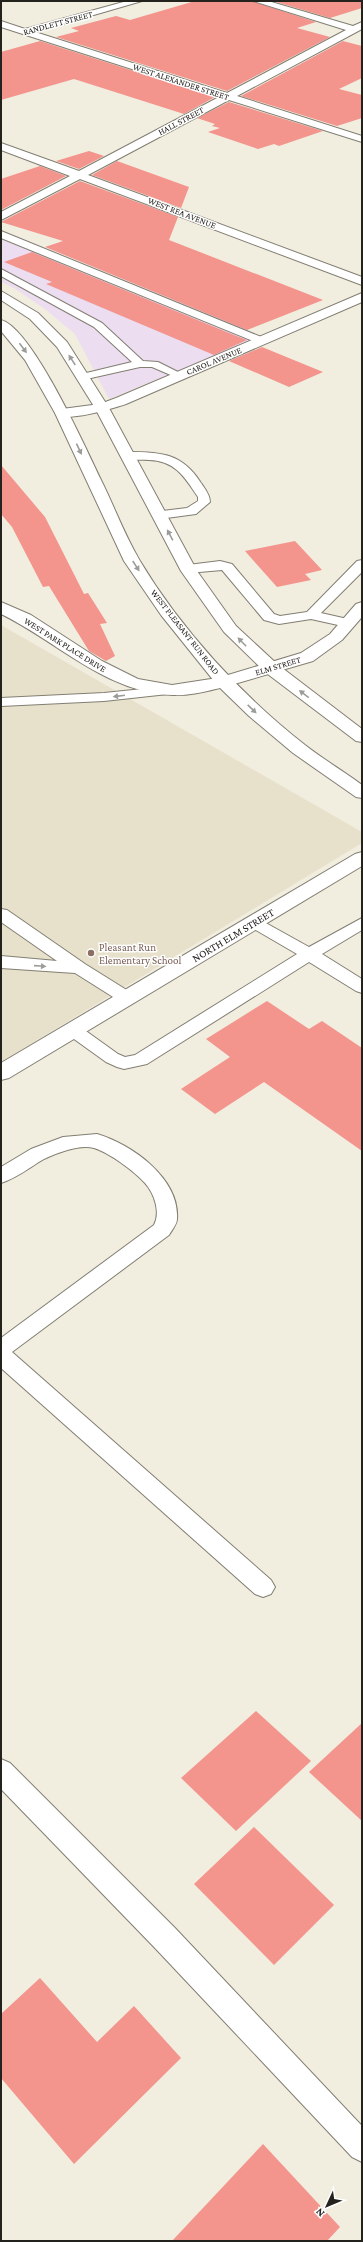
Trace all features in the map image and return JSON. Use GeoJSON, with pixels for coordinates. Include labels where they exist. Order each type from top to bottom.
{"type":"FeatureCollection","features":[{"type":"Feature","properties":{"kind":"street","name":"RANDLETT STREET"},"geometry":{"type":"LineString","coordinates":[[9,36],[138,1]]}},
{"type":"Feature","properties":{"kind":"street"},"geometry":{"type":"LineString","coordinates":[[258,1],[358,27]]}},
{"type":"Feature","properties":{"kind":"street","name":"WEST ALEXANDER STREET"},"geometry":{"type":"LineString","coordinates":[[1,24],[362,139]]}},
{"type":"Feature","properties":{"kind":"street","name":"HALL STREET"},"geometry":{"type":"LineString","coordinates":[[1,217],[358,27]]}},
{"type":"Feature","properties":{"kind":"street","name":"WEST REA AVENUE"},"geometry":{"type":"LineString","coordinates":[[1,146],[362,281]]}},
{"type":"Feature","properties":{"kind":"street"},"geometry":{"type":"LineString","coordinates":[[1,295],[34,316],[62,345],[102,408],[188,569],[230,629],[271,668],[362,737]]}},
{"type":"Feature","properties":{"kind":"street","name":"CAROL AVENUE"},"geometry":{"type":"LineString","coordinates":[[62,414],[102,408],[262,341],[362,297]]}},
{"type":"Feature","properties":{"kind":"street","name":"WEST PLEASANT RUN ROAD"},"geometry":{"type":"LineString","coordinates":[[1,324],[12,334],[32,359],[62,414],[132,561],[166,612],[224,682],[255,712],[299,749],[362,793]]}},
{"type":"Feature","properties":{"kind":"street","name":"WEST PARK PLACE DRIVE"},"geometry":{"type":"LineString","coordinates":[[1,607],[27,620],[99,667],[127,681],[172,690],[196,688],[224,682]]}},
{"type":"Feature","properties":{"kind":"street","name":"ELM STREET"},"geometry":{"type":"LineString","coordinates":[[224,682],[307,657],[336,637],[362,607]]}},
{"type":"Feature","properties":{"kind":"street","name":"NORTH ELM STREET"},"geometry":{"type":"LineString","coordinates":[[1,1073],[362,858]]}},
{"type":"Feature","properties":{"kind":"lane"},"geometry":{"type":"LineString","coordinates":[[1,234],[262,341]]}},
{"type":"Feature","properties":{"kind":"lane"},"geometry":{"type":"LineString","coordinates":[[1,272],[62,307],[98,325],[140,364]]}},
{"type":"Feature","properties":{"kind":"lane"},"geometry":{"type":"LineString","coordinates":[[82,377],[140,364],[154,364],[180,376]]}},
{"type":"Feature","properties":{"kind":"lane"},"geometry":{"type":"LineString","coordinates":[[128,456],[158,456],[172,461],[184,468],[204,497],[204,502],[191,511],[159,515]]}},
{"type":"Feature","properties":{"kind":"lane"},"geometry":{"type":"LineString","coordinates":[[311,615],[362,564]]}},
{"type":"Feature","properties":{"kind":"lane"},"geometry":{"type":"LineString","coordinates":[[188,569],[220,565],[227,567],[269,617],[280,620],[311,615],[347,623]]}},
{"type":"Feature","properties":{"kind":"lane"},"geometry":{"type":"LineString","coordinates":[[1,702],[104,698],[172,690]]}},
{"type":"Feature","properties":{"kind":"lane"},"geometry":{"type":"LineString","coordinates":[[1,914],[79,968],[127,998]]}},
{"type":"Feature","properties":{"kind":"lane"},"geometry":{"type":"LineString","coordinates":[[254,922],[362,987]]}},
{"type":"Feature","properties":{"kind":"lane"},"geometry":{"type":"LineString","coordinates":[[73,1030],[112,1058],[124,1063],[140,1060],[309,954],[362,923]]}},
{"type":"Feature","properties":{"kind":"lane"},"geometry":{"type":"LineString","coordinates":[[1,962],[79,968]]}},
{"type":"Feature","properties":{"kind":"lane"},"geometry":{"type":"LineString","coordinates":[[1,1176],[44,1151],[70,1142],[97,1141],[140,1165],[158,1185],[166,1203],[167,1220],[162,1230],[1,1349]]}},
{"type":"Feature","properties":{"kind":"lane"},"geometry":{"type":"LineString","coordinates":[[1,1355],[263,1588]]}},
{"type":"Feature","properties":{"kind":"lane"},"geometry":{"type":"LineString","coordinates":[[1,1771],[165,1938],[362,2147]]}},
{"type":"Feature","properties":{"kind":"shaded area"},"geometry":{"type":"Polygon","coordinates":[[[1,230],[262,336],[109,399],[75,334],[45,309],[14,288],[1,282],[1,230]]]}},
{"type":"Feature","properties":{"kind":"shaded area","name":"Pleasant Run Elementary School"},"geometry":{"type":"Polygon","coordinates":[[[1,625],[362,832],[362,843],[1,1062],[1,625]]]}},
{"type":"Feature","properties":{"kind":"building"},"geometry":{"type":"Polygon","coordinates":[[[195,1],[252,1],[316,22],[297,28],[330,37],[227,91],[56,37],[79,31],[71,28],[116,16],[130,20],[195,1]]]}},
{"type":"Feature","properties":{"kind":"building"},"geometry":{"type":"Polygon","coordinates":[[[273,1],[361,1],[362,8],[330,18],[273,1]]]}},
{"type":"Feature","properties":{"kind":"building"},"geometry":{"type":"Polygon","coordinates":[[[40,41],[215,97],[184,114],[74,79],[1,100],[1,52],[40,41]]]}},
{"type":"Feature","properties":{"kind":"building"},"geometry":{"type":"Polygon","coordinates":[[[343,41],[362,46],[362,78],[339,89],[362,95],[362,118],[337,126],[241,96],[343,41]]]}},
{"type":"Feature","properties":{"kind":"building"},"geometry":{"type":"Polygon","coordinates":[[[229,102],[323,131],[279,146],[274,144],[258,149],[208,132],[220,128],[212,126],[215,124],[197,118],[229,102]]]}},
{"type":"Feature","properties":{"kind":"building"},"geometry":{"type":"Polygon","coordinates":[[[89,151],[104,156],[79,169],[56,161],[89,151]]]}},
{"type":"Feature","properties":{"kind":"building"},"geometry":{"type":"Polygon","coordinates":[[[117,161],[189,187],[181,208],[92,175],[117,161]]]}},
{"type":"Feature","properties":{"kind":"building"},"geometry":{"type":"Polygon","coordinates":[[[40,166],[66,176],[1,210],[1,179],[40,166]]]}},
{"type":"Feature","properties":{"kind":"building"},"geometry":{"type":"Polygon","coordinates":[[[80,181],[178,217],[169,240],[323,300],[247,330],[45,247],[63,241],[1,222],[80,181]]]}},
{"type":"Feature","properties":{"kind":"building"},"geometry":{"type":"Polygon","coordinates":[[[32,252],[247,340],[214,355],[46,284],[52,282],[4,262],[32,252]]]}},
{"type":"Feature","properties":{"kind":"building"},"geometry":{"type":"Polygon","coordinates":[[[262,347],[323,372],[289,387],[229,361],[262,347]]]}},
{"type":"Feature","properties":{"kind":"building"},"geometry":{"type":"Polygon","coordinates":[[[1,465],[45,517],[84,594],[88,593],[107,623],[100,624],[115,656],[106,661],[89,651],[49,586],[43,587],[12,527],[1,514],[1,465]]]}},
{"type":"Feature","properties":{"kind":"building"},"geometry":{"type":"Polygon","coordinates":[[[295,541],[322,570],[305,574],[311,580],[277,587],[245,551],[295,541]]]}},
{"type":"Feature","properties":{"kind":"building"},"geometry":{"type":"Polygon","coordinates":[[[267,1001],[309,1029],[322,1021],[362,1048],[362,1151],[264,1082],[215,1114],[181,1089],[230,1057],[206,1039],[267,1001]]]}},
{"type":"Feature","properties":{"kind":"building"},"geometry":{"type":"Polygon","coordinates":[[[256,1711],[311,1761],[236,1831],[181,1778],[256,1711]]]}},
{"type":"Feature","properties":{"kind":"building"},"geometry":{"type":"Polygon","coordinates":[[[362,1723],[362,1821],[309,1772],[362,1723]]]}},
{"type":"Feature","properties":{"kind":"building"},"geometry":{"type":"Polygon","coordinates":[[[254,1827],[334,1905],[274,1965],[194,1884],[254,1827]]]}},
{"type":"Feature","properties":{"kind":"building"},"geometry":{"type":"Polygon","coordinates":[[[40,1978],[97,2042],[134,2006],[181,2058],[74,2164],[1,2078],[1,2014],[40,1978]]]}},
{"type":"Feature","properties":{"kind":"building"},"geometry":{"type":"Polygon","coordinates":[[[263,2144],[340,2227],[327,2241],[172,2241],[263,2144]]]}},
{"type":"Feature","properties":{"kind":"place","name":"Pleasant Run Elementary School"},"geometry":{"type":"Point","coordinates":[91,953]}}]}
